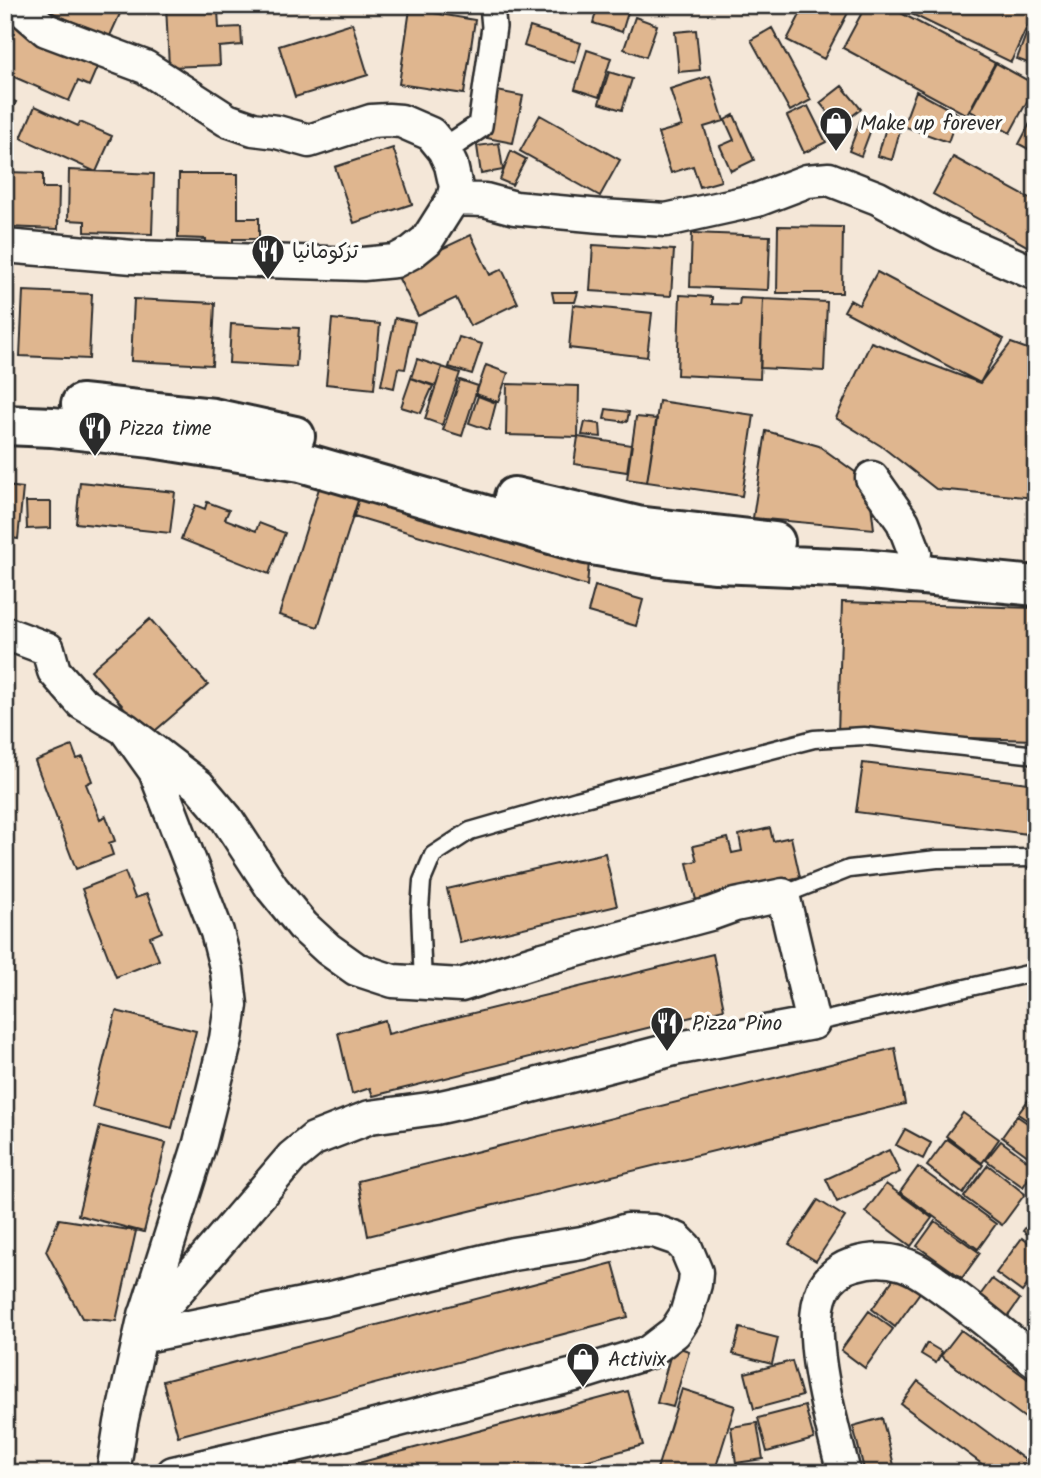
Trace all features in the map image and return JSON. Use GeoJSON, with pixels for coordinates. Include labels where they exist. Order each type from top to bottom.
{"type":"FeatureCollection","features":[{"type":"Feature","properties":{"kind":"main road"},"geometry":{"type":"LineString","coordinates":[[5,400],[163,411],[226,421],[290,435],[541,505],[637,526],[772,541],[1036,562]]}},
{"type":"Feature","properties":{"kind":"main road"},"geometry":{"type":"LineString","coordinates":[[5,425],[52,427],[152,438],[301,462],[586,544],[654,555],[716,562],[861,569],[1036,586]]}},
{"type":"Feature","properties":{"kind":"street"},"geometry":{"type":"LineString","coordinates":[[5,246],[133,257],[351,264],[395,261],[427,240],[453,199],[456,187],[444,150],[431,134],[401,121],[371,121],[309,141],[253,129],[227,120],[145,67],[46,30],[17,5]]}},
{"type":"Feature","properties":{"kind":"street"},"geometry":{"type":"LineString","coordinates":[[444,150],[480,126],[494,27],[492,5]]}},
{"type":"Feature","properties":{"kind":"street"},"geometry":{"type":"LineString","coordinates":[[453,199],[485,200],[515,208],[564,213],[666,220],[757,200],[807,180],[829,179],[878,198],[942,233],[1036,274]]}},
{"type":"Feature","properties":{"kind":"street"},"geometry":{"type":"LineString","coordinates":[[872,478],[903,522],[915,553]]}},
{"type":"Feature","properties":{"kind":"street"},"geometry":{"type":"LineString","coordinates":[[5,633],[48,649],[54,671],[82,703],[125,729],[199,786],[227,820],[272,888],[303,926],[328,949],[356,969],[393,981],[461,985],[543,958],[735,905],[783,895],[813,1023],[674,1049],[504,1093],[436,1108],[370,1117],[334,1129],[314,1139],[292,1157],[171,1298],[142,1326]]}},
{"type":"Feature","properties":{"kind":"street"},"geometry":{"type":"LineString","coordinates":[[113,1473],[142,1326],[200,1143],[226,1039],[230,1005],[217,932],[155,771],[125,729]]}},
{"type":"Feature","properties":{"kind":"street"},"geometry":{"type":"LineString","coordinates":[[142,1326],[327,1299],[513,1254],[582,1243],[628,1230],[654,1231],[677,1239],[687,1248],[696,1272],[686,1315],[675,1332],[649,1352],[582,1373],[374,1427],[173,1473]]}},
{"type":"Feature","properties":{"kind":"street"},"geometry":{"type":"LineString","coordinates":[[844,1473],[825,1391],[817,1334],[818,1307],[823,1290],[830,1279],[842,1269],[871,1260],[904,1264],[956,1297],[1036,1361]]}},
{"type":"Feature","properties":{"kind":"lane"},"geometry":{"type":"LineString","coordinates":[[423,984],[420,911],[422,881],[433,855],[470,831],[814,739],[864,736],[1036,755]]}},
{"type":"Feature","properties":{"kind":"lane"},"geometry":{"type":"LineString","coordinates":[[783,895],[849,869],[937,859],[1036,858]]}},
{"type":"Feature","properties":{"kind":"lane"},"geometry":{"type":"LineString","coordinates":[[813,1023],[1036,972]]}},
{"type":"Feature","properties":{"kind":"building"},"geometry":{"type":"Polygon","coordinates":[[[35,5],[124,5],[109,38],[35,5]]]}},
{"type":"Feature","properties":{"kind":"building"},"geometry":{"type":"Polygon","coordinates":[[[166,5],[208,5],[208,11],[218,10],[219,28],[241,27],[242,45],[219,47],[220,65],[169,67],[166,5]]]}},
{"type":"Feature","properties":{"kind":"building"},"geometry":{"type":"Polygon","coordinates":[[[598,5],[616,5],[629,9],[622,32],[593,23],[598,5]]]}},
{"type":"Feature","properties":{"kind":"building"},"geometry":{"type":"Polygon","coordinates":[[[805,5],[852,5],[824,59],[787,40],[805,5]]]}},
{"type":"Feature","properties":{"kind":"building"},"geometry":{"type":"Polygon","coordinates":[[[866,5],[886,5],[995,63],[967,115],[843,48],[866,5]]]}},
{"type":"Feature","properties":{"kind":"building"},"geometry":{"type":"Polygon","coordinates":[[[893,5],[1025,5],[1035,9],[1011,62],[893,5]]]}},
{"type":"Feature","properties":{"kind":"building"},"geometry":{"type":"Polygon","coordinates":[[[410,9],[475,20],[464,94],[399,84],[410,9]]]}},
{"type":"Feature","properties":{"kind":"building"},"geometry":{"type":"Polygon","coordinates":[[[635,17],[657,25],[646,57],[624,49],[635,17]]]}},
{"type":"Feature","properties":{"kind":"building"},"geometry":{"type":"Polygon","coordinates":[[[8,18],[101,58],[89,86],[78,81],[69,101],[5,73],[5,24],[8,18]]]}},
{"type":"Feature","properties":{"kind":"building"},"geometry":{"type":"Polygon","coordinates":[[[1031,21],[1036,23],[1036,66],[1017,59],[1031,21]]]}},
{"type":"Feature","properties":{"kind":"building"},"geometry":{"type":"Polygon","coordinates":[[[352,23],[368,75],[295,97],[279,46],[352,23]]]}},
{"type":"Feature","properties":{"kind":"building"},"geometry":{"type":"Polygon","coordinates":[[[530,27],[581,43],[575,63],[524,46],[530,27]]]}},
{"type":"Feature","properties":{"kind":"building"},"geometry":{"type":"Polygon","coordinates":[[[772,28],[811,100],[790,111],[751,40],[772,28]]]}},
{"type":"Feature","properties":{"kind":"building"},"geometry":{"type":"Polygon","coordinates":[[[696,30],[700,70],[679,72],[675,32],[696,30]]]}},
{"type":"Feature","properties":{"kind":"building"},"geometry":{"type":"Polygon","coordinates":[[[587,50],[611,58],[599,97],[575,89],[587,50]]]}},
{"type":"Feature","properties":{"kind":"building"},"geometry":{"type":"Polygon","coordinates":[[[996,63],[1036,85],[1010,133],[970,111],[996,63]]]}},
{"type":"Feature","properties":{"kind":"building"},"geometry":{"type":"Polygon","coordinates":[[[609,72],[632,79],[622,110],[599,103],[609,72]]]}},
{"type":"Feature","properties":{"kind":"building"},"geometry":{"type":"Polygon","coordinates":[[[710,76],[724,121],[704,127],[721,181],[700,187],[693,166],[671,173],[658,133],[682,126],[670,89],[710,76]]]}},
{"type":"Feature","properties":{"kind":"building"},"geometry":{"type":"Polygon","coordinates":[[[842,86],[861,109],[839,126],[820,103],[842,86]]]}},
{"type":"Feature","properties":{"kind":"building"},"geometry":{"type":"Polygon","coordinates":[[[497,91],[523,96],[513,143],[487,138],[497,91]]]}},
{"type":"Feature","properties":{"kind":"building"},"geometry":{"type":"Polygon","coordinates":[[[916,91],[958,114],[948,142],[903,126],[916,91]]]}},
{"type":"Feature","properties":{"kind":"building"},"geometry":{"type":"Polygon","coordinates":[[[5,97],[16,102],[5,122],[5,97]]]}},
{"type":"Feature","properties":{"kind":"building"},"geometry":{"type":"Polygon","coordinates":[[[35,106],[78,126],[80,122],[112,136],[96,172],[21,138],[35,106]]]}},
{"type":"Feature","properties":{"kind":"building"},"geometry":{"type":"Polygon","coordinates":[[[808,106],[826,142],[804,153],[787,116],[808,106]]]}},
{"type":"Feature","properties":{"kind":"building"},"geometry":{"type":"Polygon","coordinates":[[[1036,112],[1036,153],[1019,144],[1036,112]]]}},
{"type":"Feature","properties":{"kind":"building"},"geometry":{"type":"Polygon","coordinates":[[[540,115],[620,160],[600,196],[520,151],[540,115]]]}},
{"type":"Feature","properties":{"kind":"building"},"geometry":{"type":"Polygon","coordinates":[[[734,115],[754,160],[731,171],[720,146],[734,140],[725,120],[734,115]]]}},
{"type":"Feature","properties":{"kind":"building"},"geometry":{"type":"Polygon","coordinates":[[[861,119],[873,124],[861,156],[849,151],[861,119]]]}},
{"type":"Feature","properties":{"kind":"building"},"geometry":{"type":"Polygon","coordinates":[[[888,120],[902,123],[892,160],[878,156],[888,120]]]}},
{"type":"Feature","properties":{"kind":"building"},"geometry":{"type":"Polygon","coordinates":[[[499,143],[503,170],[481,174],[477,146],[499,143]]]}},
{"type":"Feature","properties":{"kind":"building"},"geometry":{"type":"Polygon","coordinates":[[[393,148],[412,204],[354,223],[335,167],[393,148]]]}},
{"type":"Feature","properties":{"kind":"building"},"geometry":{"type":"Polygon","coordinates":[[[511,151],[526,159],[512,185],[500,180],[511,151]]]}},
{"type":"Feature","properties":{"kind":"building"},"geometry":{"type":"Polygon","coordinates":[[[953,157],[1036,202],[1036,251],[933,194],[953,157]]]}},
{"type":"Feature","properties":{"kind":"building"},"geometry":{"type":"Polygon","coordinates":[[[69,170],[154,174],[152,234],[85,232],[85,221],[68,220],[69,170]]]}},
{"type":"Feature","properties":{"kind":"building"},"geometry":{"type":"Polygon","coordinates":[[[5,172],[43,173],[43,188],[59,188],[58,229],[5,227],[5,172]]]}},
{"type":"Feature","properties":{"kind":"building"},"geometry":{"type":"Polygon","coordinates":[[[179,174],[238,174],[238,218],[259,218],[259,239],[206,243],[206,239],[178,238],[179,174]]]}},
{"type":"Feature","properties":{"kind":"building"},"geometry":{"type":"Polygon","coordinates":[[[778,226],[843,227],[842,293],[777,293],[778,226]]]}},
{"type":"Feature","properties":{"kind":"building"},"geometry":{"type":"Polygon","coordinates":[[[692,233],[770,236],[768,290],[690,287],[692,233]]]}},
{"type":"Feature","properties":{"kind":"building"},"geometry":{"type":"Polygon","coordinates":[[[471,235],[490,275],[502,269],[518,303],[470,326],[456,298],[418,316],[395,271],[471,235]]]}},
{"type":"Feature","properties":{"kind":"building"},"geometry":{"type":"Polygon","coordinates":[[[593,245],[674,250],[671,296],[590,291],[593,245]]]}},
{"type":"Feature","properties":{"kind":"building"},"geometry":{"type":"Polygon","coordinates":[[[877,272],[1004,339],[980,383],[844,311],[850,300],[859,305],[877,272]]]}},
{"type":"Feature","properties":{"kind":"building"},"geometry":{"type":"Polygon","coordinates":[[[23,291],[92,294],[89,359],[20,356],[23,291]]]}},
{"type":"Feature","properties":{"kind":"building"},"geometry":{"type":"Polygon","coordinates":[[[552,292],[578,292],[575,302],[554,302],[552,292]]]}},
{"type":"Feature","properties":{"kind":"building"},"geometry":{"type":"Polygon","coordinates":[[[680,295],[712,297],[712,304],[739,305],[740,298],[763,299],[760,379],[677,375],[680,295]]]}},
{"type":"Feature","properties":{"kind":"building"},"geometry":{"type":"Polygon","coordinates":[[[134,299],[215,303],[212,365],[131,361],[134,299]]]}},
{"type":"Feature","properties":{"kind":"building"},"geometry":{"type":"Polygon","coordinates":[[[763,299],[827,302],[824,371],[760,368],[763,299]]]}},
{"type":"Feature","properties":{"kind":"building"},"geometry":{"type":"Polygon","coordinates":[[[573,305],[652,313],[647,357],[569,348],[573,305]]]}},
{"type":"Feature","properties":{"kind":"building"},"geometry":{"type":"Polygon","coordinates":[[[395,318],[415,322],[405,369],[398,368],[394,388],[381,385],[395,318]]]}},
{"type":"Feature","properties":{"kind":"building"},"geometry":{"type":"Polygon","coordinates":[[[332,319],[380,324],[374,389],[326,384],[332,319]]]}},
{"type":"Feature","properties":{"kind":"building"},"geometry":{"type":"Polygon","coordinates":[[[231,324],[299,328],[296,367],[229,363],[231,324]]]}},
{"type":"Feature","properties":{"kind":"building"},"geometry":{"type":"Polygon","coordinates":[[[459,337],[482,344],[472,374],[449,367],[459,337]]]}},
{"type":"Feature","properties":{"kind":"building"},"geometry":{"type":"Polygon","coordinates":[[[871,342],[980,383],[1011,343],[1036,352],[1036,498],[936,489],[881,446],[836,418],[871,342]]]}},
{"type":"Feature","properties":{"kind":"building"},"geometry":{"type":"Polygon","coordinates":[[[417,359],[442,367],[436,386],[411,378],[417,359]]]}},
{"type":"Feature","properties":{"kind":"building"},"geometry":{"type":"Polygon","coordinates":[[[486,365],[508,373],[498,402],[476,394],[486,365]]]}},
{"type":"Feature","properties":{"kind":"building"},"geometry":{"type":"Polygon","coordinates":[[[442,367],[460,373],[442,425],[425,419],[442,367]]]}},
{"type":"Feature","properties":{"kind":"building"},"geometry":{"type":"Polygon","coordinates":[[[411,378],[433,386],[421,413],[401,407],[411,378]]]}},
{"type":"Feature","properties":{"kind":"building"},"geometry":{"type":"Polygon","coordinates":[[[460,380],[478,386],[462,436],[443,430],[460,380]]]}},
{"type":"Feature","properties":{"kind":"building"},"geometry":{"type":"Polygon","coordinates":[[[507,384],[579,386],[578,437],[506,435],[507,384]]]}},
{"type":"Feature","properties":{"kind":"building"},"geometry":{"type":"Polygon","coordinates":[[[478,396],[496,403],[489,430],[469,423],[478,396]]]}},
{"type":"Feature","properties":{"kind":"building"},"geometry":{"type":"Polygon","coordinates":[[[659,401],[754,415],[742,496],[647,482],[659,401]]]}},
{"type":"Feature","properties":{"kind":"building"},"geometry":{"type":"Polygon","coordinates":[[[606,409],[629,412],[627,422],[604,419],[606,409]]]}},
{"type":"Feature","properties":{"kind":"building"},"geometry":{"type":"Polygon","coordinates":[[[636,417],[657,419],[647,482],[627,479],[636,417]]]}},
{"type":"Feature","properties":{"kind":"building"},"geometry":{"type":"Polygon","coordinates":[[[585,422],[600,424],[601,437],[582,435],[585,422]]]}},
{"type":"Feature","properties":{"kind":"building"},"geometry":{"type":"Polygon","coordinates":[[[766,431],[819,446],[855,472],[870,496],[874,529],[753,518],[766,431]]]}},
{"type":"Feature","properties":{"kind":"building"},"geometry":{"type":"Polygon","coordinates":[[[578,437],[631,445],[627,472],[574,464],[578,437]]]}},
{"type":"Feature","properties":{"kind":"building"},"geometry":{"type":"Polygon","coordinates":[[[80,482],[175,492],[170,533],[76,523],[80,482]]]}},
{"type":"Feature","properties":{"kind":"building"},"geometry":{"type":"Polygon","coordinates":[[[321,482],[360,494],[318,627],[279,615],[321,482]]]}},
{"type":"Feature","properties":{"kind":"building"},"geometry":{"type":"Polygon","coordinates":[[[5,486],[23,488],[18,539],[5,537],[5,486]]]}},
{"type":"Feature","properties":{"kind":"building"},"geometry":{"type":"Polygon","coordinates":[[[360,494],[589,562],[587,586],[354,516],[360,494]]]}},
{"type":"Feature","properties":{"kind":"building"},"geometry":{"type":"Polygon","coordinates":[[[26,502],[51,502],[51,528],[27,529],[26,502]]]}},
{"type":"Feature","properties":{"kind":"building"},"geometry":{"type":"Polygon","coordinates":[[[207,502],[229,510],[225,519],[256,531],[259,523],[285,533],[269,574],[181,539],[195,505],[205,509],[207,502]]]}},
{"type":"Feature","properties":{"kind":"building"},"geometry":{"type":"Polygon","coordinates":[[[595,586],[643,600],[636,626],[588,612],[595,586]]]}},
{"type":"Feature","properties":{"kind":"building"},"geometry":{"type":"Polygon","coordinates":[[[842,602],[1036,608],[1036,740],[838,734],[842,602]]]}},
{"type":"Feature","properties":{"kind":"building"},"geometry":{"type":"Polygon","coordinates":[[[150,619],[208,685],[149,736],[91,670],[150,619]]]}},
{"type":"Feature","properties":{"kind":"building"},"geometry":{"type":"Polygon","coordinates":[[[72,746],[77,759],[83,757],[92,781],[86,784],[100,819],[106,816],[115,841],[109,843],[113,855],[76,869],[35,761],[72,746]]]}},
{"type":"Feature","properties":{"kind":"building"},"geometry":{"type":"Polygon","coordinates":[[[863,763],[1036,784],[1036,835],[856,812],[863,763]]]}},
{"type":"Feature","properties":{"kind":"building"},"geometry":{"type":"Polygon","coordinates":[[[770,828],[773,841],[791,837],[800,877],[696,900],[687,863],[697,861],[693,846],[728,838],[732,853],[742,851],[739,835],[770,828]]]}},
{"type":"Feature","properties":{"kind":"building"},"geometry":{"type":"Polygon","coordinates":[[[605,853],[617,906],[460,943],[447,889],[605,853]]]}},
{"type":"Feature","properties":{"kind":"building"},"geometry":{"type":"Polygon","coordinates":[[[125,872],[135,898],[147,894],[162,932],[150,937],[159,960],[116,977],[82,889],[125,872]]]}},
{"type":"Feature","properties":{"kind":"building"},"geometry":{"type":"Polygon","coordinates":[[[713,954],[724,1009],[373,1096],[370,1088],[352,1094],[338,1033],[385,1020],[388,1034],[713,954]]]}},
{"type":"Feature","properties":{"kind":"building"},"geometry":{"type":"Polygon","coordinates":[[[116,1011],[196,1031],[172,1128],[92,1107],[116,1011]]]}},
{"type":"Feature","properties":{"kind":"building"},"geometry":{"type":"Polygon","coordinates":[[[895,1048],[905,1104],[368,1236],[358,1181],[895,1048]]]}},
{"type":"Feature","properties":{"kind":"building"},"geometry":{"type":"Polygon","coordinates":[[[1032,1095],[1036,1098],[1036,1126],[1018,1114],[1032,1095]]]}},
{"type":"Feature","properties":{"kind":"building"},"geometry":{"type":"Polygon","coordinates":[[[963,1113],[999,1139],[982,1163],[946,1136],[963,1113]]]}},
{"type":"Feature","properties":{"kind":"building"},"geometry":{"type":"Polygon","coordinates":[[[1017,1116],[1036,1129],[1036,1162],[1002,1137],[1017,1116]]]}},
{"type":"Feature","properties":{"kind":"building"},"geometry":{"type":"Polygon","coordinates":[[[100,1126],[166,1143],[144,1232],[78,1215],[100,1126]]]}},
{"type":"Feature","properties":{"kind":"building"},"geometry":{"type":"Polygon","coordinates":[[[905,1129],[931,1143],[923,1159],[896,1145],[905,1129]]]}},
{"type":"Feature","properties":{"kind":"building"},"geometry":{"type":"Polygon","coordinates":[[[947,1139],[983,1165],[963,1194],[927,1166],[947,1139]]]}},
{"type":"Feature","properties":{"kind":"building"},"geometry":{"type":"Polygon","coordinates":[[[1001,1141],[1036,1167],[1023,1187],[986,1160],[1001,1141]]]}},
{"type":"Feature","properties":{"kind":"building"},"geometry":{"type":"Polygon","coordinates":[[[889,1150],[900,1172],[837,1202],[826,1179],[889,1150]]]}},
{"type":"Feature","properties":{"kind":"building"},"geometry":{"type":"Polygon","coordinates":[[[988,1165],[1025,1194],[1002,1225],[964,1197],[988,1165]]]}},
{"type":"Feature","properties":{"kind":"building"},"geometry":{"type":"Polygon","coordinates":[[[918,1167],[996,1224],[978,1249],[900,1192],[918,1167]]]}},
{"type":"Feature","properties":{"kind":"building"},"geometry":{"type":"Polygon","coordinates":[[[886,1184],[932,1218],[911,1246],[865,1212],[886,1184]]]}},
{"type":"Feature","properties":{"kind":"building"},"geometry":{"type":"Polygon","coordinates":[[[5,1192],[14,1194],[5,1218],[5,1192]]]}},
{"type":"Feature","properties":{"kind":"building"},"geometry":{"type":"Polygon","coordinates":[[[818,1200],[845,1217],[816,1261],[789,1244],[818,1200]]]}},
{"type":"Feature","properties":{"kind":"building"},"geometry":{"type":"Polygon","coordinates":[[[1036,1214],[1036,1240],[1023,1231],[1036,1214]]]}},
{"type":"Feature","properties":{"kind":"building"},"geometry":{"type":"Polygon","coordinates":[[[59,1219],[136,1231],[116,1321],[82,1318],[46,1251],[59,1219]]]}},
{"type":"Feature","properties":{"kind":"building"},"geometry":{"type":"Polygon","coordinates":[[[935,1221],[980,1253],[962,1278],[917,1246],[935,1221]]]}},
{"type":"Feature","properties":{"kind":"building"},"geometry":{"type":"Polygon","coordinates":[[[1022,1238],[1036,1248],[1036,1273],[1022,1292],[996,1273],[1022,1238]]]}},
{"type":"Feature","properties":{"kind":"building"},"geometry":{"type":"Polygon","coordinates":[[[613,1263],[628,1317],[178,1436],[163,1381],[613,1263]]]}},
{"type":"Feature","properties":{"kind":"building"},"geometry":{"type":"Polygon","coordinates":[[[902,1267],[926,1284],[895,1327],[872,1309],[902,1267]]]}},
{"type":"Feature","properties":{"kind":"building"},"geometry":{"type":"Polygon","coordinates":[[[992,1279],[1020,1299],[1006,1319],[978,1298],[992,1279]]]}},
{"type":"Feature","properties":{"kind":"building"},"geometry":{"type":"Polygon","coordinates":[[[869,1311],[893,1329],[865,1368],[841,1350],[869,1311]]]}},
{"type":"Feature","properties":{"kind":"building"},"geometry":{"type":"Polygon","coordinates":[[[740,1328],[778,1338],[772,1364],[733,1354],[740,1328]]]}},
{"type":"Feature","properties":{"kind":"building"},"geometry":{"type":"Polygon","coordinates":[[[961,1330],[1036,1385],[1036,1426],[941,1356],[961,1330]]]}},
{"type":"Feature","properties":{"kind":"building"},"geometry":{"type":"Polygon","coordinates":[[[927,1343],[942,1352],[936,1363],[921,1354],[927,1343]]]}},
{"type":"Feature","properties":{"kind":"building"},"geometry":{"type":"Polygon","coordinates":[[[673,1346],[689,1351],[673,1407],[657,1403],[673,1346]]]}},
{"type":"Feature","properties":{"kind":"building"},"geometry":{"type":"Polygon","coordinates":[[[792,1361],[802,1396],[754,1409],[745,1373],[792,1361]]]}},
{"type":"Feature","properties":{"kind":"building"},"geometry":{"type":"Polygon","coordinates":[[[918,1381],[1036,1468],[1036,1473],[994,1473],[901,1404],[918,1381]]]}},
{"type":"Feature","properties":{"kind":"building"},"geometry":{"type":"Polygon","coordinates":[[[682,1389],[735,1406],[714,1473],[656,1472],[682,1389]]]}},
{"type":"Feature","properties":{"kind":"building"},"geometry":{"type":"Polygon","coordinates":[[[628,1391],[643,1445],[541,1473],[321,1473],[628,1391]]]}},
{"type":"Feature","properties":{"kind":"building"},"geometry":{"type":"Polygon","coordinates":[[[805,1406],[814,1439],[767,1452],[758,1418],[805,1406]]]}},
{"type":"Feature","properties":{"kind":"building"},"geometry":{"type":"Polygon","coordinates":[[[882,1418],[896,1473],[865,1473],[853,1426],[882,1418]]]}},
{"type":"Feature","properties":{"kind":"building"},"geometry":{"type":"Polygon","coordinates":[[[757,1423],[763,1459],[736,1463],[731,1427],[757,1423]]]}},
{"type":"Feature","properties":{"kind":"building"},"geometry":{"type":"Polygon","coordinates":[[[817,1466],[819,1473],[790,1473],[817,1466]]]}},
{"type":"Feature","properties":{"kind":"place","name":"Make up forever"},"geometry":{"type":"Point","coordinates":[836,153]}},
{"type":"Feature","properties":{"kind":"place","name":"تركومانيا"},"geometry":{"type":"Point","coordinates":[268,281]}},
{"type":"Feature","properties":{"kind":"place","name":"Pizza time"},"geometry":{"type":"Point","coordinates":[95,458]}},
{"type":"Feature","properties":{"kind":"place","name":"Pizza Pino"},"geometry":{"type":"Point","coordinates":[667,1053]}},
{"type":"Feature","properties":{"kind":"place","name":"Activix"},"geometry":{"type":"Point","coordinates":[583,1389]}}]}
